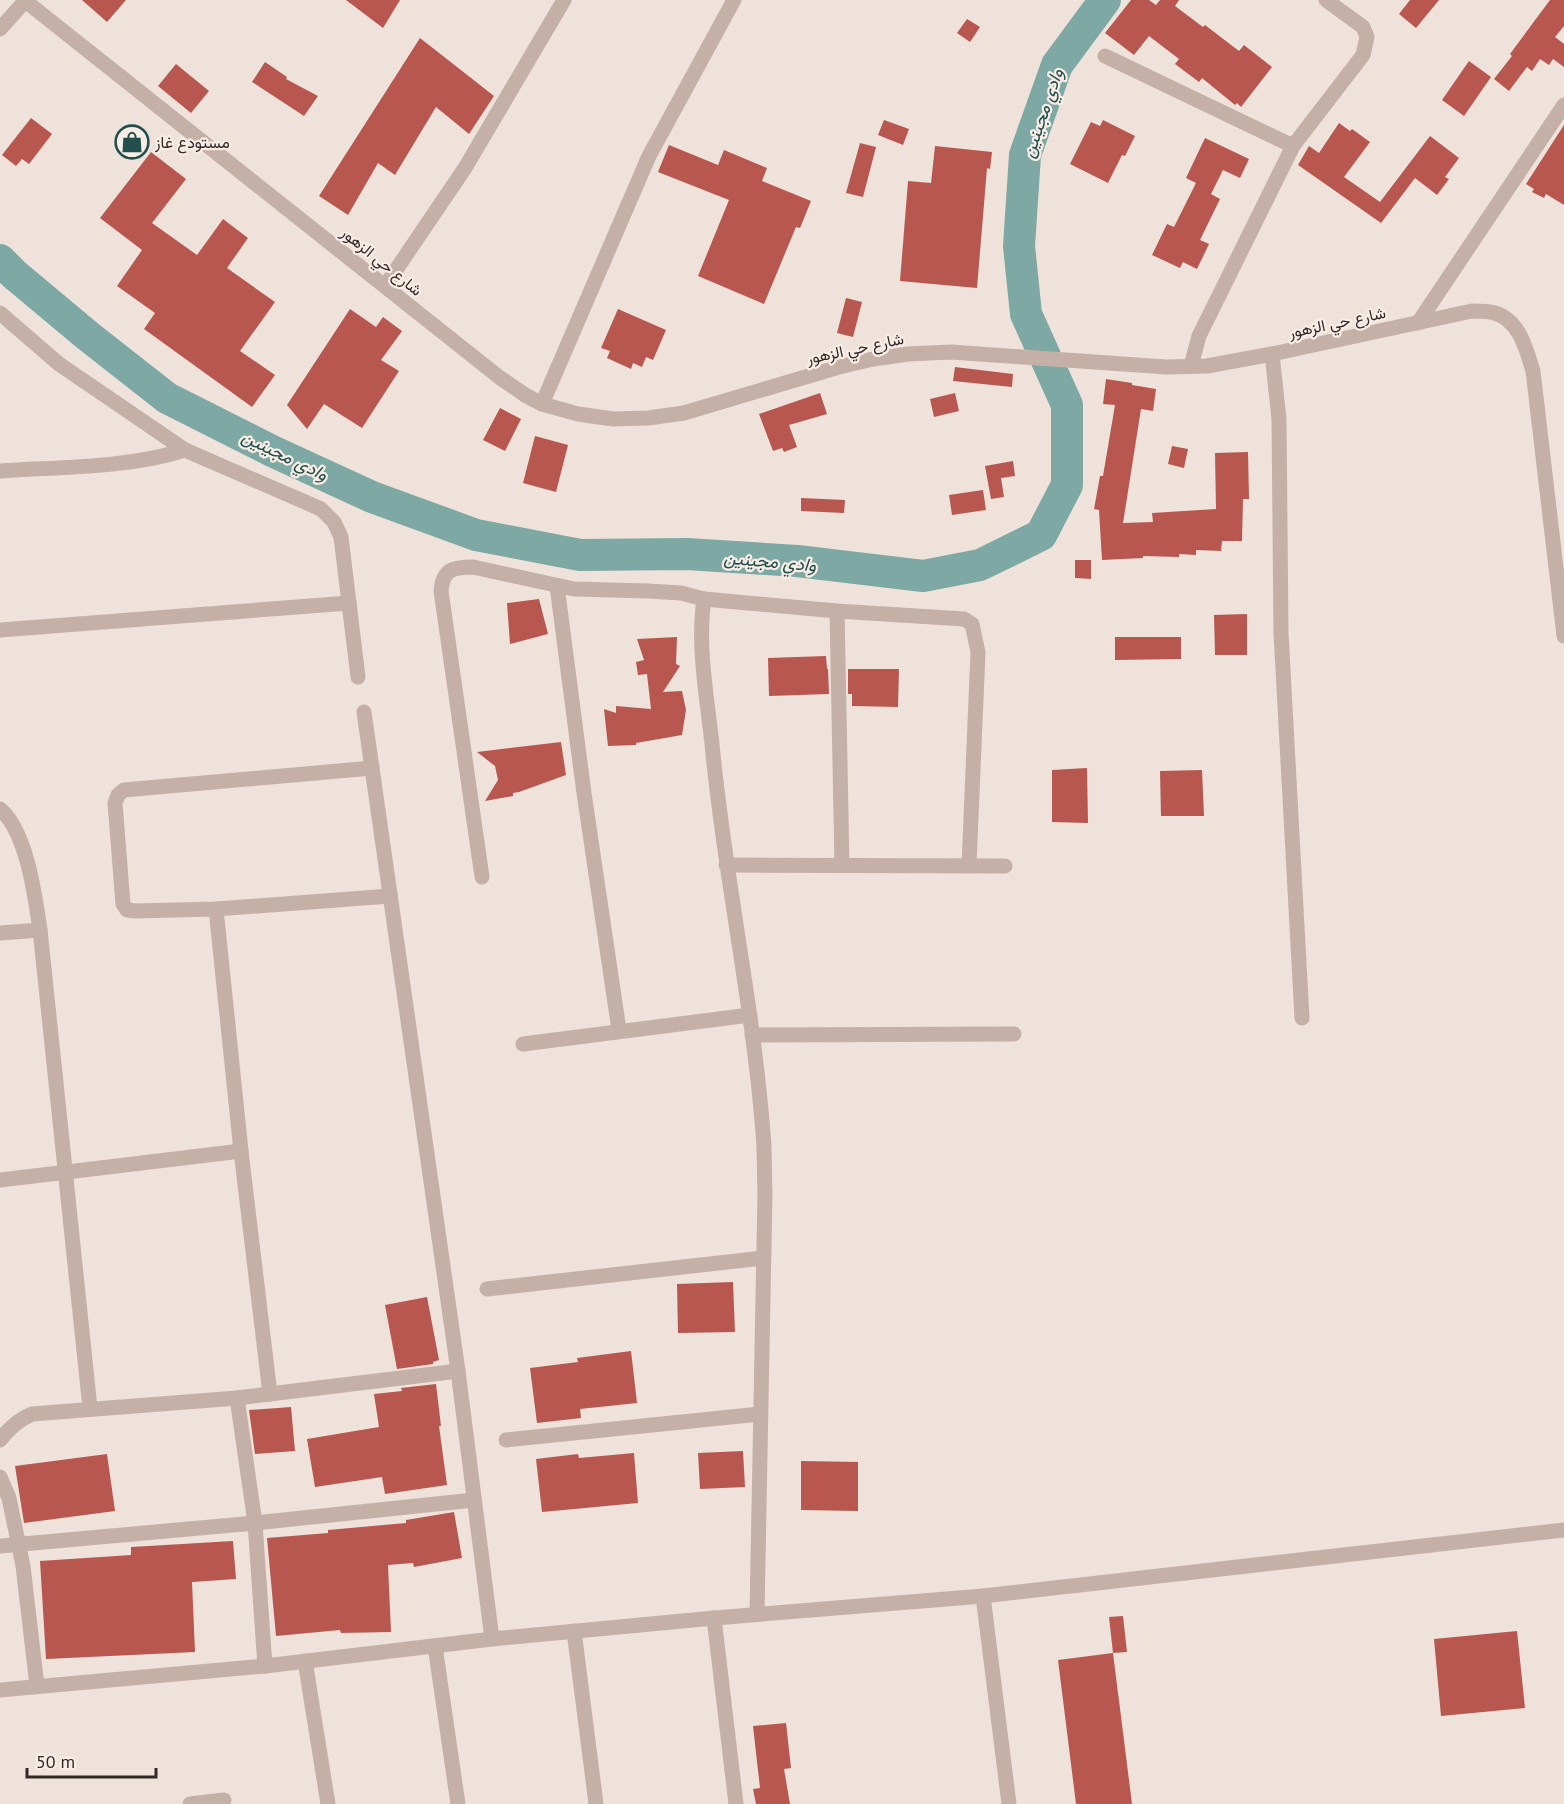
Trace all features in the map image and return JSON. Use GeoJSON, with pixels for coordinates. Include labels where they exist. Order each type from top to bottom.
{"type":"FeatureCollection","features":[{"type":"Feature","properties":{"kind":"street"},"geometry":{"type":"LineString","coordinates":[[0,29],[25,0]]}},
{"type":"Feature","properties":{"kind":"street","name":"شارع حي الزهور"},"geometry":{"type":"LineString","coordinates":[[25,0],[499,377],[542,404],[578,414],[613,419],[648,418],[684,413],[839,367],[908,354],[951,352],[1166,367],[1191,366],[1227,363],[1472,311],[1497,313],[1513,326],[1524,340],[1533,371],[1564,636]]}},
{"type":"Feature","properties":{"kind":"street"},"geometry":{"type":"LineString","coordinates":[[385,286],[465,168],[564,0]]}},
{"type":"Feature","properties":{"kind":"street"},"geometry":{"type":"LineString","coordinates":[[542,404],[649,156],[734,0]]}},
{"type":"Feature","properties":{"kind":"street"},"geometry":{"type":"LineString","coordinates":[[1191,366],[1199,336],[1293,147],[1363,55],[1367,37],[1363,27],[1326,0]]}},
{"type":"Feature","properties":{"kind":"street"},"geometry":{"type":"LineString","coordinates":[[1105,56],[1293,147]]}},
{"type":"Feature","properties":{"kind":"street"},"geometry":{"type":"LineString","coordinates":[[1418,322],[1564,105]]}},
{"type":"Feature","properties":{"kind":"street"},"geometry":{"type":"LineString","coordinates":[[0,313],[59,364],[185,450],[321,509],[334,522],[341,537],[357,677]]}},
{"type":"Feature","properties":{"kind":"street"},"geometry":{"type":"LineString","coordinates":[[1272,354],[1280,420],[1281,633],[1302,1018]]}},
{"type":"Feature","properties":{"kind":"street"},"geometry":{"type":"LineString","coordinates":[[0,471],[141,461],[185,450]]}},
{"type":"Feature","properties":{"kind":"street"},"geometry":{"type":"LineString","coordinates":[[482,877],[441,591],[442,580],[447,572],[460,567],[473,567],[574,589],[681,593],[704,599],[964,619],[972,624],[978,652],[969,866]]}},
{"type":"Feature","properties":{"kind":"street"},"geometry":{"type":"LineString","coordinates":[[557,586],[584,794],[619,1030]]}},
{"type":"Feature","properties":{"kind":"street"},"geometry":{"type":"LineString","coordinates":[[704,599],[701,618],[716,790],[750,1014],[764,1134],[765,1192],[757,1614]]}},
{"type":"Feature","properties":{"kind":"street"},"geometry":{"type":"LineString","coordinates":[[0,630],[349,603]]}},
{"type":"Feature","properties":{"kind":"street"},"geometry":{"type":"LineString","coordinates":[[837,611],[842,865]]}},
{"type":"Feature","properties":{"kind":"street"},"geometry":{"type":"LineString","coordinates":[[364,712],[458,1371],[492,1639]]}},
{"type":"Feature","properties":{"kind":"street"},"geometry":{"type":"LineString","coordinates":[[372,768],[124,790],[118,795],[115,803],[123,904],[127,910],[135,911],[216,909],[390,896]]}},
{"type":"Feature","properties":{"kind":"street"},"geometry":{"type":"LineString","coordinates":[[0,809],[5,813],[17,835],[28,864],[40,930],[90,1408]]}},
{"type":"Feature","properties":{"kind":"street"},"geometry":{"type":"LineString","coordinates":[[726,865],[1005,866]]}},
{"type":"Feature","properties":{"kind":"street"},"geometry":{"type":"LineString","coordinates":[[216,909],[241,1151],[270,1394]]}},
{"type":"Feature","properties":{"kind":"street"},"geometry":{"type":"LineString","coordinates":[[0,933],[40,930]]}},
{"type":"Feature","properties":{"kind":"street"},"geometry":{"type":"LineString","coordinates":[[523,1044],[750,1014]]}},
{"type":"Feature","properties":{"kind":"street"},"geometry":{"type":"LineString","coordinates":[[752,1035],[1014,1034]]}},
{"type":"Feature","properties":{"kind":"street"},"geometry":{"type":"LineString","coordinates":[[0,1180],[241,1151]]}},
{"type":"Feature","properties":{"kind":"street"},"geometry":{"type":"LineString","coordinates":[[487,1288],[763,1258]]}},
{"type":"Feature","properties":{"kind":"street"},"geometry":{"type":"LineString","coordinates":[[0,1440],[20,1419],[32,1414],[237,1398],[458,1371]]}},
{"type":"Feature","properties":{"kind":"street"},"geometry":{"type":"LineString","coordinates":[[237,1398],[255,1523],[265,1666]]}},
{"type":"Feature","properties":{"kind":"street"},"geometry":{"type":"LineString","coordinates":[[506,1440],[760,1414]]}},
{"type":"Feature","properties":{"kind":"street"},"geometry":{"type":"LineString","coordinates":[[0,1477],[9,1498],[19,1545],[37,1686]]}},
{"type":"Feature","properties":{"kind":"street"},"geometry":{"type":"LineString","coordinates":[[0,1546],[474,1500]]}},
{"type":"Feature","properties":{"kind":"street"},"geometry":{"type":"LineString","coordinates":[[0,1690],[265,1666],[492,1639],[714,1617],[983,1596],[1564,1530]]}},
{"type":"Feature","properties":{"kind":"street"},"geometry":{"type":"LineString","coordinates":[[983,1596],[1009,1804]]}},
{"type":"Feature","properties":{"kind":"street"},"geometry":{"type":"LineString","coordinates":[[714,1617],[736,1804]]}},
{"type":"Feature","properties":{"kind":"street"},"geometry":{"type":"LineString","coordinates":[[574,1631],[596,1804]]}},
{"type":"Feature","properties":{"kind":"street"},"geometry":{"type":"LineString","coordinates":[[435,1646],[458,1804]]}},
{"type":"Feature","properties":{"kind":"street"},"geometry":{"type":"LineString","coordinates":[[305,1661],[328,1804]]}},
{"type":"Feature","properties":{"kind":"street"},"geometry":{"type":"LineString","coordinates":[[190,1804],[224,1800]]}},
{"type":"Feature","properties":{"kind":"building"},"geometry":{"type":"Polygon","coordinates":[[[82,0],[126,0],[107,22],[82,0]]]}},
{"type":"Feature","properties":{"kind":"building"},"geometry":{"type":"Polygon","coordinates":[[[346,0],[400,0],[383,28],[346,0]]]}},
{"type":"Feature","properties":{"kind":"building"},"geometry":{"type":"Polygon","coordinates":[[[1131,0],[1149,0],[1156,5],[1160,0],[1179,0],[1175,6],[1203,27],[1205,25],[1239,51],[1244,45],[1272,67],[1241,107],[1237,103],[1235,105],[1202,78],[1199,82],[1175,64],[1179,59],[1149,36],[1134,55],[1105,33],[1131,0]]]}},
{"type":"Feature","properties":{"kind":"building"},"geometry":{"type":"Polygon","coordinates":[[[1410,0],[1439,0],[1416,28],[1399,14],[1410,0]]]}},
{"type":"Feature","properties":{"kind":"building"},"geometry":{"type":"Polygon","coordinates":[[[1550,0],[1564,0],[1564,26],[1555,37],[1564,44],[1564,67],[1553,59],[1549,65],[1540,59],[1532,71],[1527,67],[1509,91],[1494,79],[1550,0]]]}},
{"type":"Feature","properties":{"kind":"building"},"geometry":{"type":"Polygon","coordinates":[[[967,19],[980,27],[970,42],[957,33],[967,19]]]}},
{"type":"Feature","properties":{"kind":"building"},"geometry":{"type":"Polygon","coordinates":[[[420,38],[494,96],[469,134],[436,107],[395,175],[378,163],[348,215],[319,196],[420,38]]]}},
{"type":"Feature","properties":{"kind":"building"},"geometry":{"type":"Polygon","coordinates":[[[1469,61],[1491,77],[1464,116],[1442,100],[1469,61]]]}},
{"type":"Feature","properties":{"kind":"building"},"geometry":{"type":"Polygon","coordinates":[[[265,62],[287,77],[286,79],[318,96],[304,116],[252,82],[265,62]]]}},
{"type":"Feature","properties":{"kind":"building"},"geometry":{"type":"Polygon","coordinates":[[[176,64],[209,91],[191,113],[158,86],[176,64]]]}},
{"type":"Feature","properties":{"kind":"building"},"geometry":{"type":"Polygon","coordinates":[[[31,118],[52,134],[29,164],[22,159],[16,166],[2,155],[31,118]]]}},
{"type":"Feature","properties":{"kind":"building"},"geometry":{"type":"Polygon","coordinates":[[[884,120],[909,129],[903,145],[878,135],[884,120]]]}},
{"type":"Feature","properties":{"kind":"building"},"geometry":{"type":"Polygon","coordinates":[[[1103,120],[1135,136],[1125,156],[1122,155],[1108,183],[1070,164],[1091,122],[1100,126],[1103,120]]]}},
{"type":"Feature","properties":{"kind":"building"},"geometry":{"type":"Polygon","coordinates":[[[1339,123],[1370,142],[1344,177],[1380,202],[1430,136],[1459,158],[1445,177],[1449,179],[1437,195],[1415,178],[1381,223],[1298,165],[1309,146],[1319,153],[1339,123]]]}},
{"type":"Feature","properties":{"kind":"building"},"geometry":{"type":"Polygon","coordinates":[[[1564,125],[1564,205],[1546,194],[1544,198],[1532,192],[1534,189],[1526,184],[1564,125]]]}},
{"type":"Feature","properties":{"kind":"building"},"geometry":{"type":"Polygon","coordinates":[[[1205,138],[1249,159],[1240,178],[1223,170],[1211,194],[1220,199],[1200,240],[1209,244],[1197,269],[1183,262],[1180,268],[1152,255],[1167,224],[1174,227],[1196,183],[1186,178],[1205,138]]]}},
{"type":"Feature","properties":{"kind":"building"},"geometry":{"type":"Polygon","coordinates":[[[860,143],[876,147],[863,197],[846,193],[860,143]]]}},
{"type":"Feature","properties":{"kind":"building"},"geometry":{"type":"Polygon","coordinates":[[[669,145],[718,165],[724,150],[767,168],[762,181],[811,201],[800,228],[796,227],[764,304],[698,276],[729,200],[658,172],[669,145]]]}},
{"type":"Feature","properties":{"kind":"building"},"geometry":{"type":"Polygon","coordinates":[[[935,146],[992,152],[990,169],[987,168],[977,288],[900,281],[908,181],[931,183],[935,146]]]}},
{"type":"Feature","properties":{"kind":"building"},"geometry":{"type":"Polygon","coordinates":[[[151,152],[186,179],[152,223],[197,255],[223,219],[248,238],[227,268],[275,302],[240,351],[275,375],[252,407],[144,329],[155,313],[117,286],[142,250],[100,218],[151,152]]]}},
{"type":"Feature","properties":{"kind":"building"},"geometry":{"type":"Polygon","coordinates":[[[846,298],[862,302],[853,337],[837,333],[846,298]]]}},
{"type":"Feature","properties":{"kind":"building"},"geometry":{"type":"Polygon","coordinates":[[[350,309],[376,327],[383,317],[402,331],[381,360],[399,371],[362,428],[324,404],[307,429],[287,405],[350,309]]]}},
{"type":"Feature","properties":{"kind":"building"},"geometry":{"type":"Polygon","coordinates":[[[618,309],[666,330],[653,360],[646,357],[642,367],[633,363],[631,369],[607,358],[610,351],[601,348],[618,309]]]}},
{"type":"Feature","properties":{"kind":"building"},"geometry":{"type":"Polygon","coordinates":[[[955,367],[1013,374],[1012,387],[953,381],[955,367]]]}},
{"type":"Feature","properties":{"kind":"building"},"geometry":{"type":"Polygon","coordinates":[[[1106,379],[1156,389],[1153,411],[1141,409],[1123,523],[1153,522],[1152,513],[1216,509],[1215,453],[1248,452],[1249,499],[1243,499],[1242,541],[1222,541],[1221,551],[1196,550],[1196,555],[1179,554],[1179,557],[1143,556],[1143,558],[1102,560],[1099,510],[1094,509],[1100,476],[1103,476],[1115,405],[1103,404],[1106,379]]]}},
{"type":"Feature","properties":{"kind":"building"},"geometry":{"type":"Polygon","coordinates":[[[820,393],[827,414],[789,425],[797,447],[784,452],[782,448],[773,451],[759,414],[820,393]]]}},
{"type":"Feature","properties":{"kind":"building"},"geometry":{"type":"Polygon","coordinates":[[[955,393],[959,411],[934,417],[930,399],[955,393]]]}},
{"type":"Feature","properties":{"kind":"building"},"geometry":{"type":"Polygon","coordinates":[[[500,408],[521,419],[505,451],[483,440],[500,408]]]}},
{"type":"Feature","properties":{"kind":"building"},"geometry":{"type":"Polygon","coordinates":[[[535,436],[568,445],[556,492],[523,483],[535,436]]]}},
{"type":"Feature","properties":{"kind":"building"},"geometry":{"type":"Polygon","coordinates":[[[1172,446],[1188,449],[1184,468],[1168,464],[1172,446]]]}},
{"type":"Feature","properties":{"kind":"building"},"geometry":{"type":"Polygon","coordinates":[[[1013,461],[1015,476],[1001,478],[1004,497],[991,499],[985,466],[1013,461]]]}},
{"type":"Feature","properties":{"kind":"building"},"geometry":{"type":"Polygon","coordinates":[[[983,490],[986,510],[952,515],[949,495],[983,490]]]}},
{"type":"Feature","properties":{"kind":"building"},"geometry":{"type":"Polygon","coordinates":[[[801,498],[845,500],[844,513],[801,511],[801,498]]]}},
{"type":"Feature","properties":{"kind":"building"},"geometry":{"type":"Polygon","coordinates":[[[1075,560],[1091,560],[1091,579],[1075,578],[1075,560]]]}},
{"type":"Feature","properties":{"kind":"building"},"geometry":{"type":"Polygon","coordinates":[[[539,599],[548,634],[510,644],[507,603],[539,599]]]}},
{"type":"Feature","properties":{"kind":"building"},"geometry":{"type":"Polygon","coordinates":[[[1247,614],[1247,655],[1215,655],[1214,615],[1247,614]]]}},
{"type":"Feature","properties":{"kind":"building"},"geometry":{"type":"Polygon","coordinates":[[[677,637],[676,664],[680,666],[663,692],[682,691],[686,710],[682,735],[636,743],[636,745],[608,746],[604,709],[616,713],[616,706],[651,709],[647,674],[638,675],[636,662],[644,660],[637,639],[677,637]]]}},
{"type":"Feature","properties":{"kind":"building"},"geometry":{"type":"Polygon","coordinates":[[[1115,637],[1181,637],[1181,659],[1115,660],[1115,637]]]}},
{"type":"Feature","properties":{"kind":"building"},"geometry":{"type":"Polygon","coordinates":[[[826,656],[829,694],[769,696],[768,658],[826,656]]]}},
{"type":"Feature","properties":{"kind":"building"},"geometry":{"type":"Polygon","coordinates":[[[848,669],[899,669],[898,707],[852,706],[852,694],[848,694],[848,669]]]}},
{"type":"Feature","properties":{"kind":"building"},"geometry":{"type":"Polygon","coordinates":[[[561,742],[566,775],[513,793],[513,796],[485,801],[498,780],[495,766],[477,752],[561,742]]]}},
{"type":"Feature","properties":{"kind":"building"},"geometry":{"type":"Polygon","coordinates":[[[1087,768],[1088,823],[1052,822],[1052,770],[1087,768]]]}},
{"type":"Feature","properties":{"kind":"building"},"geometry":{"type":"Polygon","coordinates":[[[1202,770],[1204,816],[1161,816],[1160,771],[1202,770]]]}},
{"type":"Feature","properties":{"kind":"building"},"geometry":{"type":"Polygon","coordinates":[[[733,1282],[735,1332],[678,1333],[677,1284],[733,1282]]]}},
{"type":"Feature","properties":{"kind":"building"},"geometry":{"type":"Polygon","coordinates":[[[427,1297],[439,1360],[433,1364],[397,1369],[385,1305],[427,1297]]]}},
{"type":"Feature","properties":{"kind":"building"},"geometry":{"type":"Polygon","coordinates":[[[631,1351],[637,1403],[580,1409],[581,1418],[537,1423],[530,1368],[578,1362],[577,1358],[631,1351]]]}},
{"type":"Feature","properties":{"kind":"building"},"geometry":{"type":"Polygon","coordinates":[[[436,1384],[447,1485],[385,1494],[382,1477],[315,1487],[307,1439],[379,1427],[374,1394],[436,1384]]]}},
{"type":"Feature","properties":{"kind":"building"},"geometry":{"type":"Polygon","coordinates":[[[291,1407],[295,1451],[255,1454],[249,1410],[291,1407]]]}},
{"type":"Feature","properties":{"kind":"building"},"geometry":{"type":"Polygon","coordinates":[[[743,1451],[745,1487],[700,1489],[698,1453],[743,1451]]]}},
{"type":"Feature","properties":{"kind":"building"},"geometry":{"type":"Polygon","coordinates":[[[634,1453],[638,1503],[542,1512],[536,1459],[578,1454],[579,1458],[634,1453]]]}},
{"type":"Feature","properties":{"kind":"building"},"geometry":{"type":"Polygon","coordinates":[[[107,1454],[115,1511],[24,1523],[15,1466],[107,1454]]]}},
{"type":"Feature","properties":{"kind":"building"},"geometry":{"type":"Polygon","coordinates":[[[801,1461],[858,1462],[858,1511],[801,1510],[801,1461]]]}},
{"type":"Feature","properties":{"kind":"building"},"geometry":{"type":"Polygon","coordinates":[[[454,1512],[462,1558],[414,1567],[413,1563],[388,1565],[391,1632],[341,1633],[340,1630],[276,1636],[267,1538],[406,1523],[406,1520],[454,1512]]]}},
{"type":"Feature","properties":{"kind":"building"},"geometry":{"type":"Polygon","coordinates":[[[233,1541],[236,1579],[192,1582],[195,1652],[46,1659],[40,1561],[131,1555],[131,1547],[233,1541]]]}},
{"type":"Feature","properties":{"kind":"building"},"geometry":{"type":"Polygon","coordinates":[[[1123,1616],[1127,1652],[1113,1653],[1109,1617],[1123,1616]]]}},
{"type":"Feature","properties":{"kind":"building"},"geometry":{"type":"Polygon","coordinates":[[[1517,1631],[1525,1708],[1441,1716],[1434,1639],[1517,1631]]]}},
{"type":"Feature","properties":{"kind":"building"},"geometry":{"type":"Polygon","coordinates":[[[1113,1653],[1132,1804],[1076,1804],[1058,1660],[1113,1653]]]}},
{"type":"Feature","properties":{"kind":"building"},"geometry":{"type":"Polygon","coordinates":[[[786,1723],[791,1768],[784,1769],[790,1804],[756,1804],[753,1789],[760,1788],[753,1726],[786,1723]]]}},
{"type":"Feature","properties":{"kind":"waterway","name":"وادي مجينين"},"geometry":{"type":"LineString","coordinates":[[0,260],[88,336],[167,398],[272,451],[372,497],[476,535],[580,555],[687,554],[797,561],[923,576],[980,565],[1041,535],[1067,485],[1067,405],[1026,314],[1019,246],[1025,155],[1057,65],[1105,0]]}},
{"type":"Feature","properties":{"kind":"place","name":"مستودع غاز"},"geometry":{"type":"Point","coordinates":[132,142]}}]}
